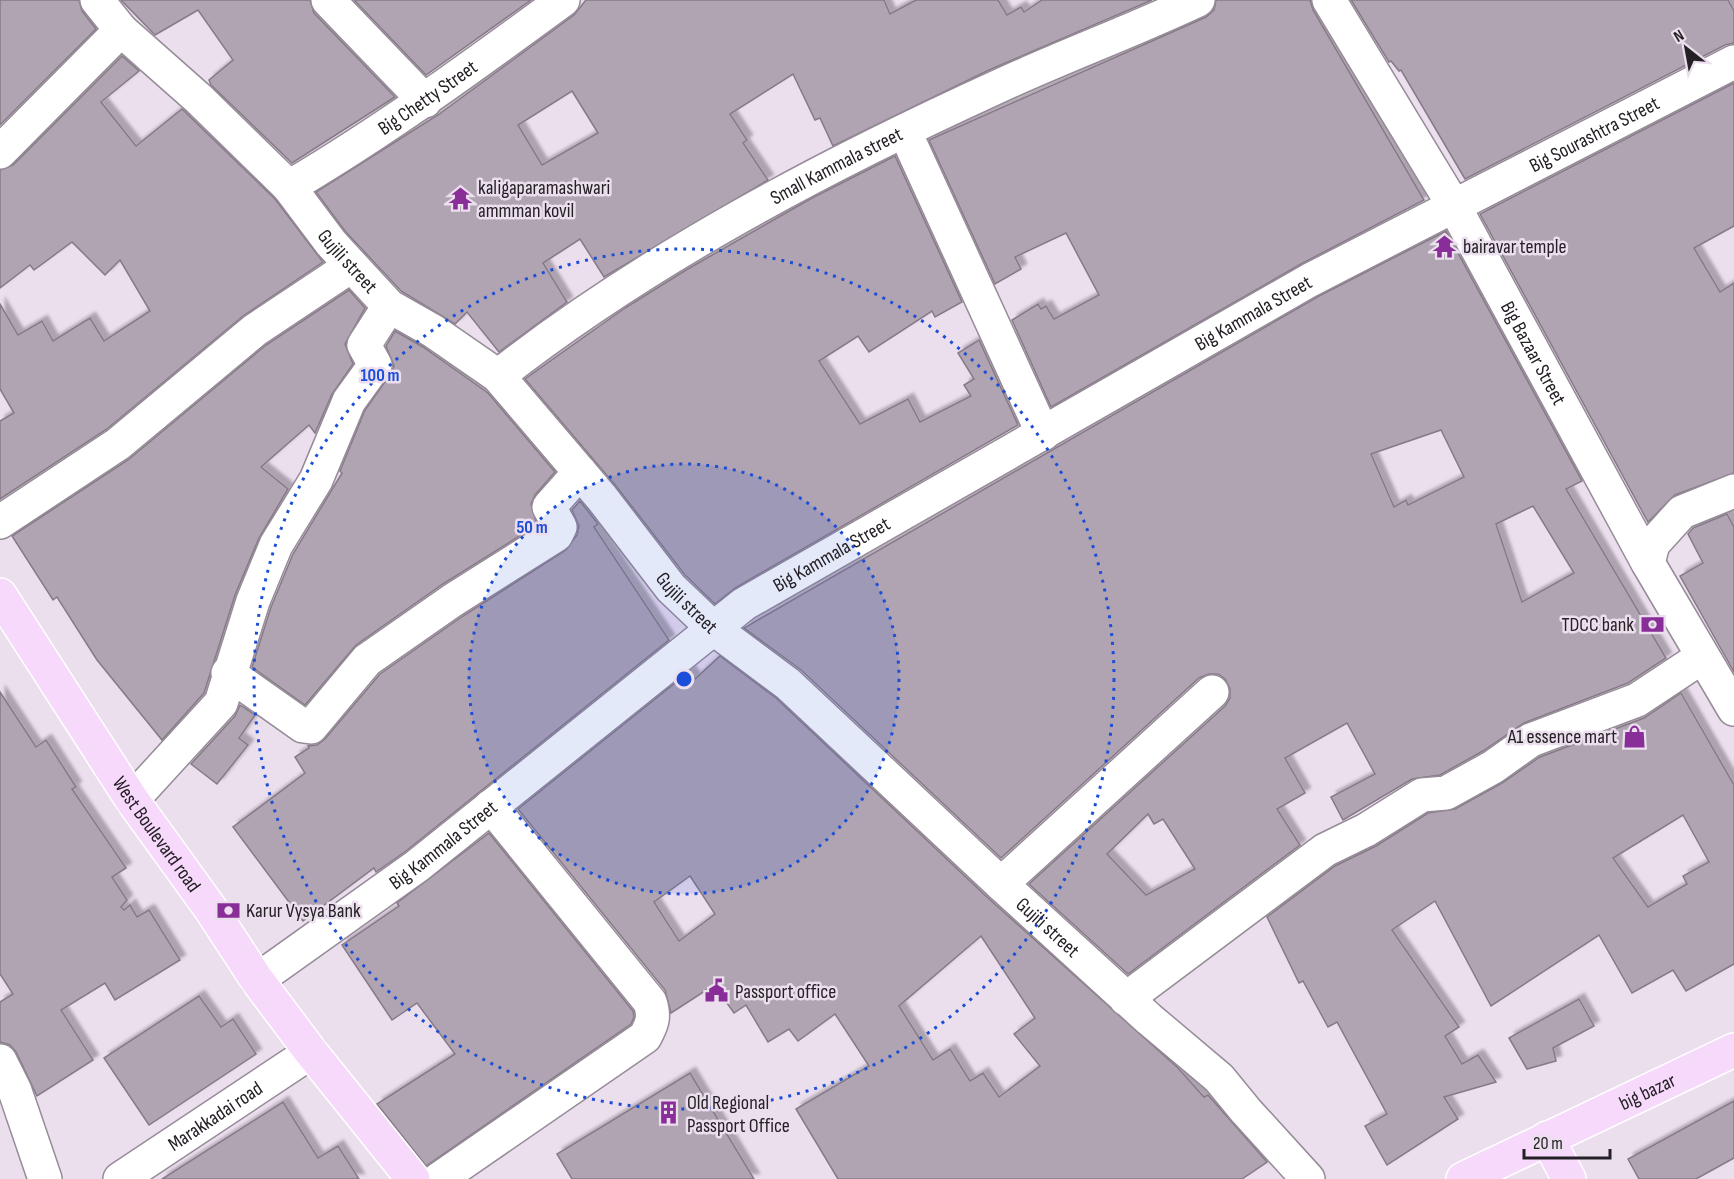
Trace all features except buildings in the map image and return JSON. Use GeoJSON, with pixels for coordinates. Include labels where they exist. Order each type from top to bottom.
{"type":"FeatureCollection","features":[{"type":"Feature","properties":{"kind":"main road","name":"West Boulevard road"},"geometry":{"type":"LineString","coordinates":[[0,596],[132,800],[258,980],[311,1052],[413,1179]]}},
{"type":"Feature","properties":{"kind":"main road","name":"big bazar"},"geometry":{"type":"LineString","coordinates":[[1463,1179],[1734,1050]]}},
{"type":"Feature","properties":{"kind":"main road"},"geometry":{"type":"LineString","coordinates":[[1547,1138],[1569,1179]]}},
{"type":"Feature","properties":{"kind":"street","name":"Gujili street"},"geometry":{"type":"LineString","coordinates":[[97,0],[122,30],[199,99],[289,187],[351,266],[389,306],[432,331],[498,376],[580,472],[671,588],[713,628],[788,684],[1126,999],[1220,1078],[1246,1112],[1308,1179]]}},
{"type":"Feature","properties":{"kind":"street"},"geometry":{"type":"LineString","coordinates":[[328,0],[425,101]]}},
{"type":"Feature","properties":{"kind":"street","name":"Big Chetty Street"},"geometry":{"type":"LineString","coordinates":[[289,187],[365,142],[563,0]]}},
{"type":"Feature","properties":{"kind":"street","name":"Small Kammala street"},"geometry":{"type":"LineString","coordinates":[[498,376],[603,299],[812,178],[998,86],[1198,0]]}},
{"type":"Feature","properties":{"kind":"street","name":"Big Bazaar Street"},"geometry":{"type":"LineString","coordinates":[[1329,0],[1454,206],[1648,563],[1734,709]]}},
{"type":"Feature","properties":{"kind":"street"},"geometry":{"type":"LineString","coordinates":[[0,152],[122,30]]}},
{"type":"Feature","properties":{"kind":"street","name":"Big Sourashtra Street"},"geometry":{"type":"LineString","coordinates":[[1454,206],[1734,63]]}},
{"type":"Feature","properties":{"kind":"street"},"geometry":{"type":"LineString","coordinates":[[905,132],[1043,434]]}},
{"type":"Feature","properties":{"kind":"street","name":"Big Kammala Street"},"geometry":{"type":"LineString","coordinates":[[258,980],[417,866],[744,604],[1310,280],[1454,206]]}},
{"type":"Feature","properties":{"kind":"street"},"geometry":{"type":"LineString","coordinates":[[0,522],[118,444],[255,330],[351,266]]}},
{"type":"Feature","properties":{"kind":"street"},"geometry":{"type":"LineString","coordinates":[[132,800],[221,703],[228,673],[253,601],[276,545],[316,480],[349,401],[375,365],[364,345],[389,306]]}},
{"type":"Feature","properties":{"kind":"street"},"geometry":{"type":"LineString","coordinates":[[228,673],[303,726],[311,727],[367,660],[453,600],[556,535],[560,527],[549,507],[580,472]]}},
{"type":"Feature","properties":{"kind":"street"},"geometry":{"type":"LineString","coordinates":[[1648,563],[1653,544],[1682,512],[1734,491]]}},
{"type":"Feature","properties":{"kind":"street"},"geometry":{"type":"LineString","coordinates":[[1126,999],[1325,850],[1366,830],[1422,795],[1446,793],[1493,767],[1531,740],[1637,700],[1702,657]]}},
{"type":"Feature","properties":{"kind":"street"},"geometry":{"type":"LineString","coordinates":[[1001,884],[1212,692]]}},
{"type":"Feature","properties":{"kind":"street"},"geometry":{"type":"LineString","coordinates":[[439,1179],[645,1037],[654,1014],[650,1002],[491,806]]}},
{"type":"Feature","properties":{"kind":"street","name":"Marakkadai road"},"geometry":{"type":"LineString","coordinates":[[120,1179],[311,1052]]}},
{"type":"Feature","properties":{"kind":"street"},"geometry":{"type":"LineString","coordinates":[[0,1060],[15,1090],[45,1179]]}},
{"type":"Feature","properties":{"kind":"place","name":"kaligaparamashwari ammman kovil"},"geometry":{"type":"Point","coordinates":[460,199]}},
{"type":"Feature","properties":{"kind":"place","name":"bairavar temple"},"geometry":{"type":"Point","coordinates":[1445,246]}},
{"type":"Feature","properties":{"kind":"place","name":"TDCC bank"},"geometry":{"type":"Point","coordinates":[1652,624]}},
{"type":"Feature","properties":{"kind":"place","name":"A1 essence mart"},"geometry":{"type":"Point","coordinates":[1635,736]}},
{"type":"Feature","properties":{"kind":"place","name":"Karur Vysya Bank"},"geometry":{"type":"Point","coordinates":[228,910]}},
{"type":"Feature","properties":{"kind":"place","name":"Passport office"},"geometry":{"type":"Point","coordinates":[717,991]}},
{"type":"Feature","properties":{"kind":"place","name":"Old Regional Passport Office"},"geometry":{"type":"Point","coordinates":[669,1113]}}]}
